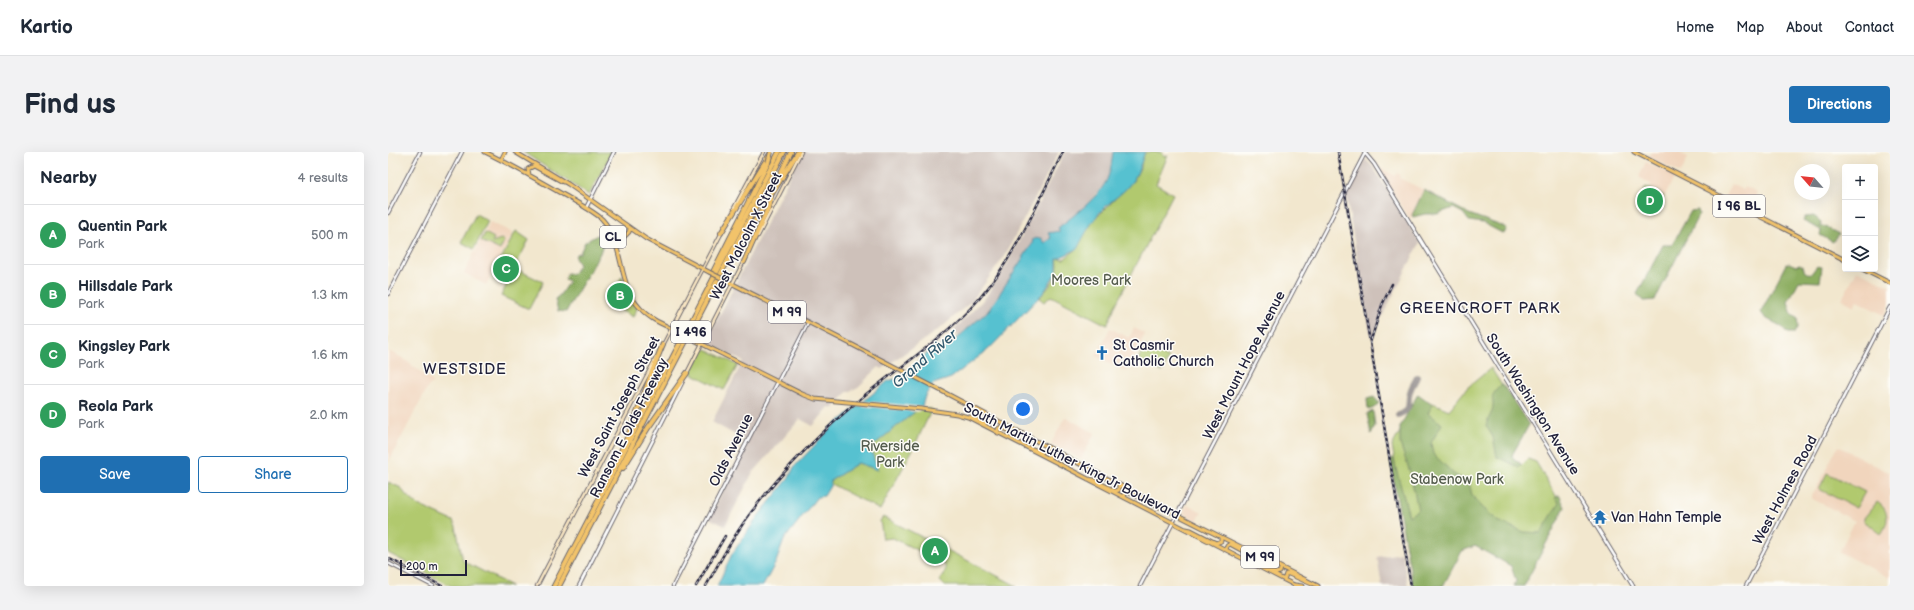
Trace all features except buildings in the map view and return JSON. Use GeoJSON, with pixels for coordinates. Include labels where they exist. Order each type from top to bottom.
{"type":"FeatureCollection","features":[{"type":"Feature","properties":{"kind":"highway"},"geometry":{"type":"LineString","coordinates":[[721,233],[771,152]]}},
{"type":"Feature","properties":{"kind":"highway"},"geometry":{"type":"LineString","coordinates":[[687,329],[731,236],[768,163],[771,152]]}},
{"type":"Feature","properties":{"kind":"highway","name":"Ransom E Olds Freeway"},"geometry":{"type":"LineString","coordinates":[[554,586],[779,152]]}},
{"type":"Feature","properties":{"kind":"highway","name":"Ransom E Olds Freeway"},"geometry":{"type":"LineString","coordinates":[[559,586],[784,152]]}},
{"type":"Feature","properties":{"kind":"highway"},"geometry":{"type":"LineString","coordinates":[[744,262],[768,208],[772,192],[791,152]]}},
{"type":"Feature","properties":{"kind":"highway"},"geometry":{"type":"LineString","coordinates":[[712,292],[800,152]]}},
{"type":"Feature","properties":{"kind":"highway"},"geometry":{"type":"LineString","coordinates":[[602,494],[632,427],[653,366],[663,344]]}},
{"type":"Feature","properties":{"kind":"highway"},"geometry":{"type":"LineString","coordinates":[[599,510],[643,436],[687,373]]}},
{"type":"Feature","properties":{"kind":"main road","name":"CL"},"geometry":{"type":"LineString","coordinates":[[485,152],[529,175],[602,219],[611,233],[632,297],[640,309],[649,316],[671,328]]}},
{"type":"Feature","properties":{"kind":"main road"},"geometry":{"type":"LineString","coordinates":[[500,160],[505,152]]}},
{"type":"Feature","properties":{"kind":"main road"},"geometry":{"type":"LineString","coordinates":[[515,152],[590,198]]}},
{"type":"Feature","properties":{"kind":"main road","name":"West Saint Joseph Street"},"geometry":{"type":"LineString","coordinates":[[538,586],[764,152]]}},
{"type":"Feature","properties":{"kind":"main road","name":"West Malcolm X Street"},"geometry":{"type":"LineString","coordinates":[[687,373],[800,152]]}},
{"type":"Feature","properties":{"kind":"main road","name":"I 96 BL"},"geometry":{"type":"LineString","coordinates":[[1634,152],[1842,258]]}},
{"type":"Feature","properties":{"kind":"main road"},"geometry":{"type":"LineString","coordinates":[[529,175],[528,169],[534,166],[568,184]]}},
{"type":"Feature","properties":{"kind":"main road","name":"CL"},"geometry":{"type":"LineString","coordinates":[[590,198],[630,228],[658,245],[703,268]]}},
{"type":"Feature","properties":{"kind":"main road"},"geometry":{"type":"LineString","coordinates":[[611,233],[625,236],[629,232],[630,228]]}},
{"type":"Feature","properties":{"kind":"main road","name":"South Martin Luther King Jr Boulevard"},"geometry":{"type":"LineString","coordinates":[[703,268],[1317,586]]}},
{"type":"Feature","properties":{"kind":"main road"},"geometry":{"type":"LineString","coordinates":[[1868,272],[1890,284]]}},
{"type":"Feature","properties":{"kind":"main road","name":"M 99"},"geometry":{"type":"LineString","coordinates":[[671,328],[778,382]]}},
{"type":"Feature","properties":{"kind":"main road","name":"South Martin Luther King Jr Boulevard"},"geometry":{"type":"LineString","coordinates":[[778,382],[815,399],[922,409],[968,417],[1284,580],[1296,586],[1302,586]]}},
{"type":"Feature","properties":{"kind":"main road"},"geometry":{"type":"LineString","coordinates":[[968,417],[972,417],[985,423],[988,421],[988,416]]}},
{"type":"Feature","properties":{"kind":"main road"},"geometry":{"type":"LineString","coordinates":[[998,433],[998,428],[1001,427],[1012,432],[1017,431]]}},
{"type":"Feature","properties":{"kind":"main road"},"geometry":{"type":"LineString","coordinates":[[1028,448],[1034,448],[1042,452],[1046,450],[1046,446]]}},
{"type":"Feature","properties":{"kind":"main road"},"geometry":{"type":"LineString","coordinates":[[1050,459],[1049,456],[1051,453],[1065,459],[1071,459]]}},
{"type":"Feature","properties":{"kind":"main road"},"geometry":{"type":"LineString","coordinates":[[1087,479],[1094,480],[1115,491],[1119,490],[1120,485]]}},
{"type":"Feature","properties":{"kind":"main road"},"geometry":{"type":"LineString","coordinates":[[1124,498],[1124,494],[1128,492],[1156,506],[1163,507]]}},
{"type":"Feature","properties":{"kind":"main road"},"geometry":{"type":"LineString","coordinates":[[1184,529],[1191,530],[1218,543],[1221,540],[1220,537]]}},
{"type":"Feature","properties":{"kind":"main road"},"geometry":{"type":"LineString","coordinates":[[1226,550],[1227,546],[1230,544],[1265,560]]}},
{"type":"Feature","properties":{"kind":"main road"},"geometry":{"type":"LineString","coordinates":[[1241,558],[1249,559],[1278,573],[1281,568]]}},
{"type":"Feature","properties":{"kind":"main road"},"geometry":{"type":"LineString","coordinates":[[1284,580],[1285,575],[1289,574],[1308,584],[1317,586]]}},
{"type":"Feature","properties":{"kind":"street"},"geometry":{"type":"LineString","coordinates":[[388,213],[420,152]]}},
{"type":"Feature","properties":{"kind":"street"},"geometry":{"type":"LineString","coordinates":[[388,294],[462,152]]}},
{"type":"Feature","properties":{"kind":"street"},"geometry":{"type":"LineString","coordinates":[[586,208],[614,152]]}},
{"type":"Feature","properties":{"kind":"street","name":"West Mount Hope Avenue"},"geometry":{"type":"LineString","coordinates":[[1140,586],[1365,152]]}},
{"type":"Feature","properties":{"kind":"street","name":"South Washington Avenue"},"geometry":{"type":"LineString","coordinates":[[1365,152],[1374,164],[1634,586]]}},
{"type":"Feature","properties":{"kind":"street","name":"West Holmes Road"},"geometry":{"type":"LineString","coordinates":[[1746,586],[1890,307]]}},
{"type":"Feature","properties":{"kind":"street","name":"Olds Avenue"},"geometry":{"type":"LineString","coordinates":[[673,586],[808,323]]}},
{"type":"Feature","properties":{"kind":"street","name":"West Malcolm X Street"},"geometry":{"type":"LineString","coordinates":[[579,586],[687,373]]}},
{"type":"Feature","properties":{"kind":"street"},"geometry":{"type":"LineString","coordinates":[[388,563],[433,586]]}},
{"type":"Feature","properties":{"kind":"shaded area"},"geometry":{"type":"Polygon","coordinates":[[[802,152],[1059,152],[1004,257],[971,302],[942,327],[882,369],[879,367],[858,387],[846,393],[833,409],[829,407],[813,426],[800,419],[752,474],[725,526],[709,518],[748,442],[712,422],[743,361],[706,342],[802,152]]]}},
{"type":"Feature","properties":{"kind":"shaded area"},"geometry":{"type":"Polygon","coordinates":[[[1065,152],[1113,152],[1108,177],[1102,187],[1087,204],[1059,229],[1061,231],[1048,233],[1051,238],[1044,243],[1033,239],[1032,244],[989,310],[958,336],[954,330],[985,298],[1006,266],[1065,152]]]}},
{"type":"Feature","properties":{"kind":"shaded area"},"geometry":{"type":"Polygon","coordinates":[[[1651,152],[1677,152],[1688,157],[1681,173],[1649,157],[1651,152]]]}},
{"type":"Feature","properties":{"kind":"shaded area"},"geometry":{"type":"Polygon","coordinates":[[[1365,159],[1373,167],[1420,243],[1371,338],[1346,195],[1365,159]]]}},
{"type":"Feature","properties":{"kind":"shaded area"},"geometry":{"type":"Polygon","coordinates":[[[1646,162],[1675,176],[1665,196],[1650,188],[1652,185],[1639,177],[1646,162]]]}},
{"type":"Feature","properties":{"kind":"shaded area"},"geometry":{"type":"Polygon","coordinates":[[[1383,169],[1395,176],[1397,173],[1400,175],[1399,178],[1424,190],[1410,219],[1380,171],[1383,169]]]}},
{"type":"Feature","properties":{"kind":"shaded area"},"geometry":{"type":"Polygon","coordinates":[[[1731,184],[1743,190],[1745,187],[1757,193],[1750,209],[1725,196],[1731,184]]]}},
{"type":"Feature","properties":{"kind":"shaded area"},"geometry":{"type":"Polygon","coordinates":[[[490,222],[513,233],[486,285],[464,273],[490,222]]]}},
{"type":"Feature","properties":{"kind":"shaded area"},"geometry":{"type":"Polygon","coordinates":[[[1856,272],[1861,272],[1890,286],[1890,303],[1884,315],[1857,301],[1854,306],[1842,299],[1856,272]]]}},
{"type":"Feature","properties":{"kind":"shaded area"},"geometry":{"type":"Polygon","coordinates":[[[1110,328],[1129,338],[1134,328],[1145,334],[1126,372],[1096,356],[1110,328]]]}},
{"type":"Feature","properties":{"kind":"shaded area"},"geometry":{"type":"Polygon","coordinates":[[[388,351],[403,358],[433,382],[428,387],[388,463],[388,351]]]}},
{"type":"Feature","properties":{"kind":"shaded area"},"geometry":{"type":"Polygon","coordinates":[[[1065,417],[1095,433],[1081,459],[1064,449],[1063,450],[1051,444],[1065,417]]]}},
{"type":"Feature","properties":{"kind":"shaded area"},"geometry":{"type":"Polygon","coordinates":[[[1838,446],[1890,473],[1890,578],[1839,552],[1855,521],[1811,498],[1838,446]]]}},
{"type":"Feature","properties":{"kind":"shaded area"},"geometry":{"type":"Polygon","coordinates":[[[1187,504],[1202,512],[1197,521],[1183,513],[1187,504]]]}},
{"type":"Feature","properties":{"kind":"shaded area"},"geometry":{"type":"Polygon","coordinates":[[[1402,553],[1408,586],[1382,586],[1377,557],[1402,553]]]}},
{"type":"Feature","properties":{"kind":"green space"},"geometry":{"type":"Polygon","coordinates":[[[523,152],[612,152],[589,195],[523,152]]]}},
{"type":"Feature","properties":{"kind":"green space","name":"Moores Park"},"geometry":{"type":"Polygon","coordinates":[[[1145,152],[1161,152],[1164,156],[1168,155],[1156,184],[1173,194],[1115,306],[1107,325],[1051,296],[1044,302],[1039,298],[1054,280],[1058,264],[1057,258],[1064,259],[1077,249],[1093,221],[1133,181],[1141,166],[1145,152]]]}},
{"type":"Feature","properties":{"kind":"green space"},"geometry":{"type":"Polygon","coordinates":[[[1646,187],[1664,196],[1655,214],[1637,206],[1646,187]]]}},
{"type":"Feature","properties":{"kind":"green space"},"geometry":{"type":"Polygon","coordinates":[[[1424,190],[1469,214],[1507,228],[1504,234],[1483,223],[1469,221],[1463,213],[1453,208],[1437,214],[1425,214],[1413,217],[1412,215],[1424,190]]]}},
{"type":"Feature","properties":{"kind":"green space"},"geometry":{"type":"Polygon","coordinates":[[[1698,210],[1699,214],[1655,300],[1643,301],[1637,294],[1663,245],[1672,245],[1691,211],[1698,210]]]}},
{"type":"Feature","properties":{"kind":"green space"},"geometry":{"type":"Polygon","coordinates":[[[476,214],[488,221],[474,249],[461,242],[476,214]]]}},
{"type":"Feature","properties":{"kind":"green space"},"geometry":{"type":"Polygon","coordinates":[[[1814,216],[1821,222],[1820,227],[1823,226],[1839,234],[1833,242],[1820,235],[1821,230],[1803,221],[1805,217],[1814,216]]]}},
{"type":"Feature","properties":{"kind":"green space"},"geometry":{"type":"Polygon","coordinates":[[[516,231],[529,240],[514,268],[543,282],[529,309],[501,296],[510,278],[495,270],[516,231]]]}},
{"type":"Feature","properties":{"kind":"green space"},"geometry":{"type":"Polygon","coordinates":[[[485,233],[494,238],[492,242],[501,239],[504,241],[500,250],[481,241],[485,233]]]}},
{"type":"Feature","properties":{"kind":"green space"},"geometry":{"type":"Polygon","coordinates":[[[599,234],[604,241],[600,253],[566,312],[558,311],[555,299],[560,295],[569,281],[565,279],[567,273],[573,274],[579,265],[575,258],[576,254],[580,253],[585,242],[599,234]]]}},
{"type":"Feature","properties":{"kind":"green space"},"geometry":{"type":"Polygon","coordinates":[[[1789,263],[1796,266],[1800,265],[1804,268],[1804,271],[1810,275],[1817,266],[1822,267],[1820,282],[1799,281],[1788,302],[1792,315],[1797,318],[1798,326],[1794,333],[1787,333],[1781,326],[1763,316],[1761,312],[1786,264],[1789,263]]]}},
{"type":"Feature","properties":{"kind":"green space"},"geometry":{"type":"Polygon","coordinates":[[[622,276],[625,290],[637,309],[633,317],[608,303],[622,276]]]}},
{"type":"Feature","properties":{"kind":"green space"},"geometry":{"type":"Polygon","coordinates":[[[1145,346],[1169,358],[1162,372],[1138,359],[1145,346]]]}},
{"type":"Feature","properties":{"kind":"green space"},"geometry":{"type":"Polygon","coordinates":[[[706,349],[738,365],[724,390],[691,373],[702,351],[706,349]]]}},
{"type":"Feature","properties":{"kind":"green space","name":"Stabenow Park"},"geometry":{"type":"Polygon","coordinates":[[[1491,368],[1527,426],[1510,458],[1522,465],[1528,459],[1536,462],[1562,506],[1527,567],[1466,538],[1414,570],[1392,446],[1419,397],[1449,410],[1467,388],[1491,368]]]}},
{"type":"Feature","properties":{"kind":"green space"},"geometry":{"type":"Polygon","coordinates":[[[1503,385],[1529,425],[1512,455],[1513,458],[1521,464],[1519,467],[1497,457],[1493,437],[1486,426],[1492,411],[1492,398],[1496,390],[1503,385]]]}},
{"type":"Feature","properties":{"kind":"green space"},"geometry":{"type":"Polygon","coordinates":[[[1418,394],[1433,405],[1428,413],[1442,424],[1431,443],[1433,454],[1455,475],[1469,482],[1472,495],[1482,507],[1498,521],[1524,532],[1541,533],[1559,503],[1555,498],[1559,495],[1565,507],[1524,586],[1514,586],[1516,581],[1511,566],[1475,546],[1462,551],[1443,586],[1413,586],[1390,460],[1393,458],[1409,516],[1418,510],[1410,472],[1400,444],[1400,427],[1418,394]]]}},
{"type":"Feature","properties":{"kind":"green space"},"geometry":{"type":"Polygon","coordinates":[[[1374,397],[1379,403],[1374,408],[1368,410],[1367,399],[1374,397]]]}},
{"type":"Feature","properties":{"kind":"green space","name":"Riverside Park"},"geometry":{"type":"Polygon","coordinates":[[[919,408],[932,409],[912,451],[880,510],[831,484],[830,481],[858,463],[877,469],[870,448],[919,408]]]}},
{"type":"Feature","properties":{"kind":"green space"},"geometry":{"type":"Polygon","coordinates":[[[1373,411],[1375,426],[1371,434],[1367,414],[1373,411]]]}},
{"type":"Feature","properties":{"kind":"green space"},"geometry":{"type":"Polygon","coordinates":[[[1827,473],[1865,492],[1856,508],[1819,489],[1827,473]]]}},
{"type":"Feature","properties":{"kind":"green space"},"geometry":{"type":"Polygon","coordinates":[[[388,482],[401,488],[406,495],[418,505],[453,521],[456,527],[463,561],[511,586],[451,586],[388,553],[388,482]]]}},
{"type":"Feature","properties":{"kind":"green space"},"geometry":{"type":"Polygon","coordinates":[[[1877,502],[1884,509],[1887,517],[1886,525],[1881,534],[1864,521],[1864,518],[1877,502]]]}},
{"type":"Feature","properties":{"kind":"green space"},"geometry":{"type":"Polygon","coordinates":[[[883,517],[1017,586],[945,586],[940,581],[946,569],[944,564],[893,538],[883,539],[880,521],[883,517]]]}},
{"type":"Feature","properties":{"kind":"water","name":"Grand River"},"geometry":{"type":"Polygon","coordinates":[[[1113,152],[1145,152],[1138,171],[1128,187],[1096,217],[1077,249],[1057,259],[1057,271],[1044,292],[989,349],[951,378],[933,384],[925,396],[922,406],[870,448],[878,470],[858,463],[830,481],[830,486],[824,496],[817,497],[784,540],[776,562],[763,586],[717,586],[732,554],[759,515],[789,478],[794,467],[831,428],[888,381],[905,376],[929,351],[956,339],[989,310],[1032,244],[1033,239],[1041,238],[1044,243],[1051,238],[1048,233],[1060,231],[1058,228],[1086,205],[1099,191],[1108,177],[1113,152]]]}},
{"type":"Feature","properties":{"kind":"pier"},"geometry":{"type":"Polygon","coordinates":[[[861,401],[923,407],[918,412],[855,405],[861,401]]]}},
{"type":"Feature","properties":{"kind":"taxiway"},"geometry":{"type":"LineString","coordinates":[[1398,415],[1408,408],[1409,396],[1417,377]]}},
{"type":"Feature","properties":{"kind":"railway"},"geometry":{"type":"LineString","coordinates":[[706,586],[730,543],[747,518],[772,486],[799,456],[828,427],[859,400],[952,327],[979,299],[1004,265],[1026,228],[1063,152]]}},
{"type":"Feature","properties":{"kind":"railway"},"geometry":{"type":"LineString","coordinates":[[1338,152],[1411,586]]}},
{"type":"Feature","properties":{"kind":"railway"},"geometry":{"type":"LineString","coordinates":[[1371,340],[1382,305],[1392,284]]}},
{"type":"Feature","properties":{"kind":"railway"},"geometry":{"type":"LineString","coordinates":[[696,586],[725,536]]}},
{"type":"Feature","properties":{"kind":"railway"},"geometry":{"type":"LineString","coordinates":[[388,558],[442,586]]}},
{"type":"Feature","properties":{"kind":"place","name":"Reola Park"},"geometry":{"type":"Point","coordinates":[1650,201]}},
{"type":"Feature","properties":{"kind":"place","name":"Kingsley Park"},"geometry":{"type":"Point","coordinates":[506,269]}},
{"type":"Feature","properties":{"kind":"place","name":"Hillsdale Park"},"geometry":{"type":"Point","coordinates":[620,296]}},
{"type":"Feature","properties":{"kind":"place","name":"St Casmir Catholic Church"},"geometry":{"type":"Point","coordinates":[1102,353]}},
{"type":"Feature","properties":{"kind":"place","name":"Van Hahn Temple"},"geometry":{"type":"Point","coordinates":[1600,517]}},
{"type":"Feature","properties":{"kind":"place","name":"Quentin Park"},"geometry":{"type":"Point","coordinates":[935,551]}},
{"type":"Feature","properties":{"kind":"district","name":"GREENCROFT PARK"},"geometry":{"type":"Point","coordinates":[1480,308]}},
{"type":"Feature","properties":{"kind":"district","name":"WESTSIDE"},"geometry":{"type":"Point","coordinates":[465,369]}}]}
